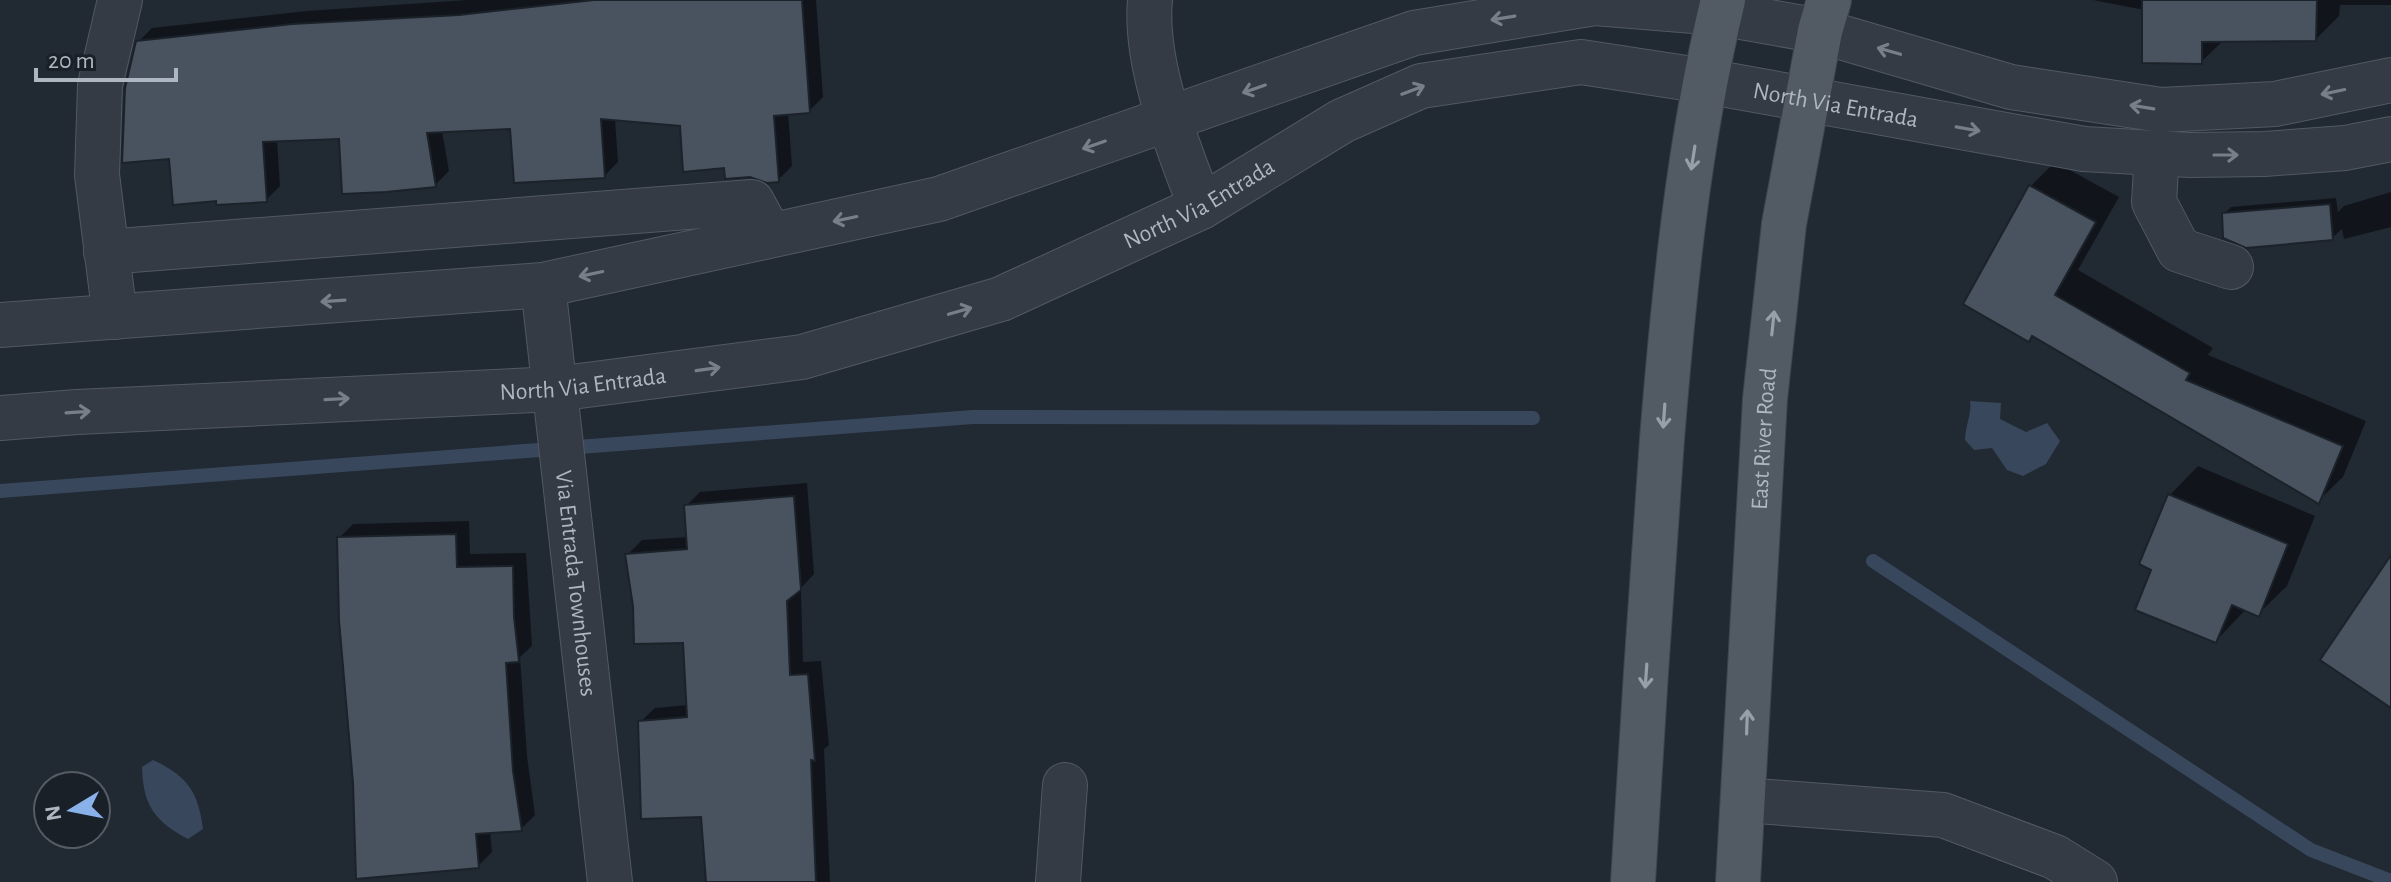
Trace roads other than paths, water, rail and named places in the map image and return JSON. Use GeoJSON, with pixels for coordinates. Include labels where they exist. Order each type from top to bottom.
{"type":"FeatureCollection","features":[{"type":"Feature","properties":{"kind":"main road"},"geometry":{"type":"LineString","coordinates":[[1633,882],[1675,278],[1705,81],[1721,6]]}},
{"type":"Feature","properties":{"kind":"main road","name":"East River Road"},"geometry":{"type":"LineString","coordinates":[[1738,882],[1765,399],[1784,224],[1825,16]]}},
{"type":"Feature","properties":{"kind":"street"},"geometry":{"type":"LineString","coordinates":[[115,317],[97,175],[100,85],[120,0]]}},
{"type":"Feature","properties":{"kind":"street"},"geometry":{"type":"LineString","coordinates":[[1150,0],[1148,22],[1167,119],[1201,207]]}},
{"type":"Feature","properties":{"kind":"street"},"geometry":{"type":"LineString","coordinates":[[0,325],[543,285],[939,199],[1414,33],[1462,13],[1595,3],[1721,6],[1825,16],[2011,87],[2161,110],[2275,104],[2391,80]]}},
{"type":"Feature","properties":{"kind":"street","name":"North Via Entrada"},"geometry":{"type":"LineString","coordinates":[[0,418],[556,389],[802,357],[1001,299],[1201,207],[1342,121],[1421,86],[1581,62],[1705,81],[2084,149],[2264,154],[2345,148],[2391,139]]}},
{"type":"Feature","properties":{"kind":"street"},"geometry":{"type":"LineString","coordinates":[[2157,153],[2154,202],[2179,250],[2231,267]]}},
{"type":"Feature","properties":{"kind":"street"},"geometry":{"type":"LineString","coordinates":[[106,252],[752,202],[770,235]]}},
{"type":"Feature","properties":{"kind":"street","name":"Via Entrada Townhouses"},"geometry":{"type":"LineString","coordinates":[[543,285],[610,882]]}},
{"type":"Feature","properties":{"kind":"street"},"geometry":{"type":"LineString","coordinates":[[1058,882],[1065,785]]}},
{"type":"Feature","properties":{"kind":"street"},"geometry":{"type":"LineString","coordinates":[[1744,800],[1943,815],[2055,857],[2095,882]]}},
{"type":"Feature","properties":{"kind":"water"},"geometry":{"type":"Polygon","coordinates":[[[1970,401],[2001,403],[2000,419],[2026,432],[2047,423],[2060,441],[2046,464],[2023,476],[2007,470],[1992,448],[1974,450],[1965,440],[1970,401]]]}},
{"type":"Feature","properties":{"kind":"water"},"geometry":{"type":"Polygon","coordinates":[[[153,760],[182,779],[198,804],[203,829],[188,839],[167,826],[148,802],[142,767],[153,760]]]}},
{"type":"Feature","properties":{"kind":"waterway"},"geometry":{"type":"LineString","coordinates":[[0,491],[973,417],[1533,418]]}},
{"type":"Feature","properties":{"kind":"waterway"},"geometry":{"type":"LineString","coordinates":[[1873,561],[2311,850],[2391,881]]}}]}
